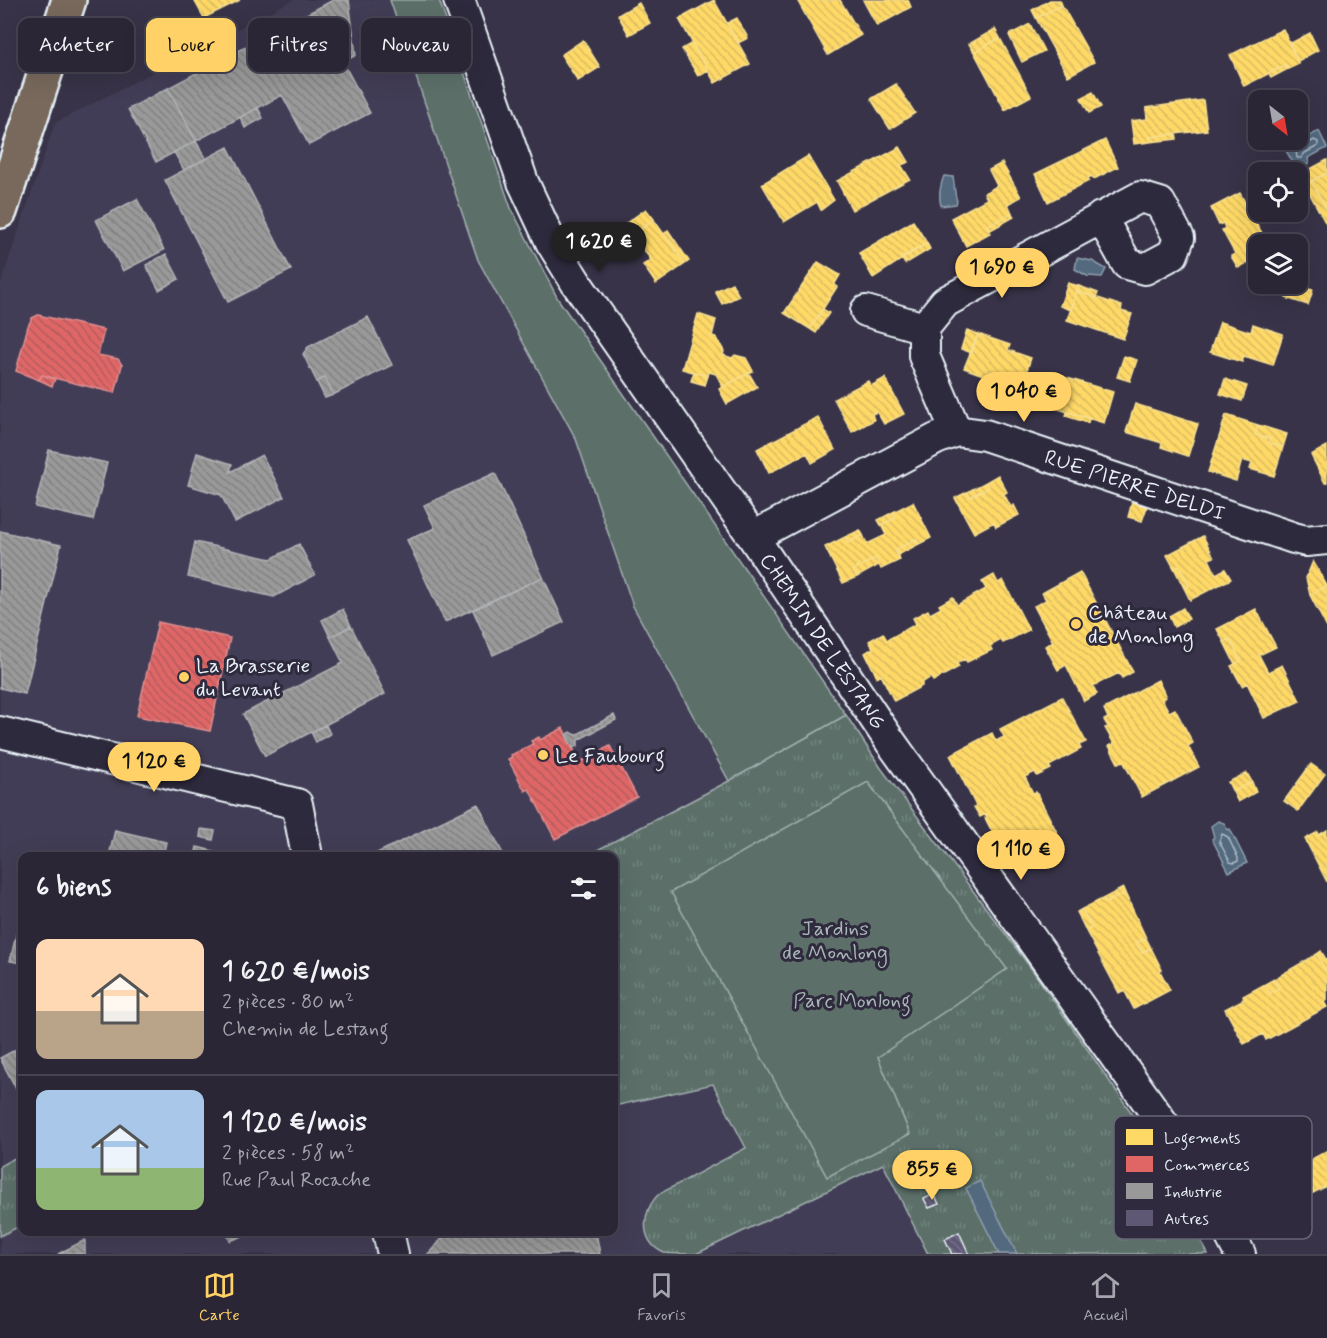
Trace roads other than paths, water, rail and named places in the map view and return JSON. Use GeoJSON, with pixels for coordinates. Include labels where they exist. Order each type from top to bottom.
{"type":"FeatureCollection","features":[{"type":"Feature","properties":{"kind":"main road"},"geometry":{"type":"LineString","coordinates":[[0,211],[69,0]]}},
{"type":"Feature","properties":{"kind":"street","name":"CHEMIN DE LESTANG"},"geometry":{"type":"LineString","coordinates":[[459,0],[523,182],[551,242],[577,284],[753,537],[890,741],[1158,1116]]}},
{"type":"Feature","properties":{"kind":"street"},"geometry":{"type":"LineString","coordinates":[[753,537],[936,439],[956,431],[924,356],[924,328],[945,302],[1101,217]]}},
{"type":"Feature","properties":{"kind":"street"},"geometry":{"type":"LineString","coordinates":[[866,311],[924,328]]}},
{"type":"Feature","properties":{"kind":"street","name":"RUE PIERRE DELDI"},"geometry":{"type":"LineString","coordinates":[[956,431],[985,435],[1294,538],[1306,541],[1327,539]]}},
{"type":"Feature","properties":{"kind":"street"},"geometry":{"type":"LineString","coordinates":[[0,732],[297,804],[306,852]]}},
{"type":"Feature","properties":{"kind":"street"},"geometry":{"type":"LineString","coordinates":[[389,1236],[393,1254]]}},
{"type":"Feature","properties":{"kind":"street","name":"CHEMIN DE LESTANG"},"geometry":{"type":"LineString","coordinates":[[1232,1239],[1240,1254]]}},
{"type":"Feature","properties":{"kind":"water"},"geometry":{"type":"Polygon","coordinates":[[[1319,131],[1327,148],[1308,158],[1308,164],[1293,162],[1286,150],[1308,150],[1308,137],[1319,131]]]}},
{"type":"Feature","properties":{"kind":"water"},"geometry":{"type":"Polygon","coordinates":[[[944,176],[953,177],[956,204],[941,206],[940,191],[944,176]]]}},
{"type":"Feature","properties":{"kind":"water"},"geometry":{"type":"Polygon","coordinates":[[[1077,258],[1092,261],[1106,269],[1102,277],[1087,276],[1075,269],[1077,258]]]}},
{"type":"Feature","properties":{"kind":"water"},"geometry":{"type":"Polygon","coordinates":[[[1218,821],[1224,823],[1228,830],[1230,829],[1247,863],[1229,872],[1212,839],[1214,837],[1211,826],[1218,821]]]}},
{"type":"Feature","properties":{"kind":"water"},"geometry":{"type":"Polygon","coordinates":[[[980,1181],[1017,1254],[999,1254],[966,1188],[980,1181]]]}},
{"type":"Feature","properties":{"kind":"place","name":"Château de Monlong"},"geometry":{"type":"Point","coordinates":[1076,624]}},
{"type":"Feature","properties":{"kind":"place","name":"La Brasserie du Levant"},"geometry":{"type":"Point","coordinates":[184,677]}},
{"type":"Feature","properties":{"kind":"place","name":"Le Faubourg"},"geometry":{"type":"Point","coordinates":[543,755]}},
{"type":"Feature","properties":{"kind":"park label","name":"Jardins de Monlong"},"geometry":{"type":"Point","coordinates":[835,940]}},
{"type":"Feature","properties":{"kind":"park label","name":"Parc Monlong"},"geometry":{"type":"Point","coordinates":[852,1000]}}]}
